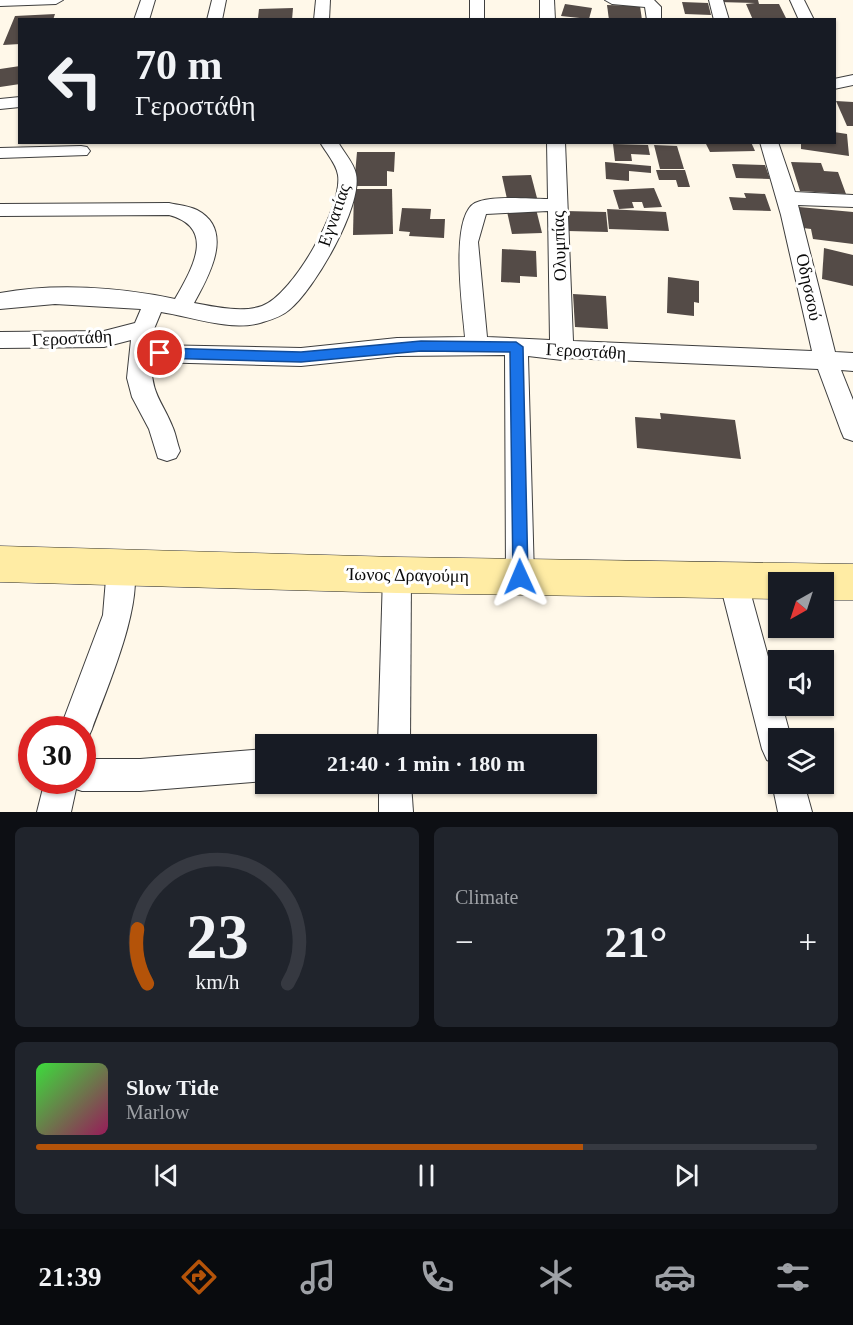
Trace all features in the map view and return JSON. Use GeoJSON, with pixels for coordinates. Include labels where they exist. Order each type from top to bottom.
{"type":"FeatureCollection","features":[{"type":"Feature","properties":{"kind":"main road","name":"Ίωνος Δραγούμη"},"geometry":{"type":"LineString","coordinates":[[0,564],[397,575],[853,582]]}},
{"type":"Feature","properties":{"kind":"street"},"geometry":{"type":"LineString","coordinates":[[0,2],[56,0]]}},
{"type":"Feature","properties":{"kind":"street"},"geometry":{"type":"LineString","coordinates":[[142,18],[148,0]]}},
{"type":"Feature","properties":{"kind":"street"},"geometry":{"type":"LineString","coordinates":[[214,18],[219,0]]}},
{"type":"Feature","properties":{"kind":"street"},"geometry":{"type":"LineString","coordinates":[[321,18],[323,0]]}},
{"type":"Feature","properties":{"kind":"street"},"geometry":{"type":"LineString","coordinates":[[477,0],[477,18]]}},
{"type":"Feature","properties":{"kind":"street"},"geometry":{"type":"LineString","coordinates":[[547,0],[548,18]]}},
{"type":"Feature","properties":{"kind":"street"},"geometry":{"type":"LineString","coordinates":[[612,0],[649,3],[654,7],[654,18]]}},
{"type":"Feature","properties":{"kind":"street"},"geometry":{"type":"LineString","coordinates":[[716,0],[721,18]]}},
{"type":"Feature","properties":{"kind":"street"},"geometry":{"type":"LineString","coordinates":[[797,0],[806,18]]}},
{"type":"Feature","properties":{"kind":"street"},"geometry":{"type":"LineString","coordinates":[[836,84],[853,80]]}},
{"type":"Feature","properties":{"kind":"street"},"geometry":{"type":"LineString","coordinates":[[0,104],[18,102]]}},
{"type":"Feature","properties":{"kind":"street","name":"Εγνατίας"},"geometry":{"type":"LineString","coordinates":[[180,308],[242,316],[273,310],[288,299],[319,257],[346,188],[347,172],[330,144]]}},
{"type":"Feature","properties":{"kind":"street","name":"Ολυμπίας"},"geometry":{"type":"LineString","coordinates":[[556,144],[562,351]]}},
{"type":"Feature","properties":{"kind":"street","name":"Οδησσού"},"geometry":{"type":"LineString","coordinates":[[770,144],[788,198],[827,361],[853,431]]}},
{"type":"Feature","properties":{"kind":"street"},"geometry":{"type":"LineString","coordinates":[[0,153],[81,151]]}},
{"type":"Feature","properties":{"kind":"street"},"geometry":{"type":"LineString","coordinates":[[788,198],[853,201]]}},
{"type":"Feature","properties":{"kind":"street"},"geometry":{"type":"LineString","coordinates":[[477,345],[468,242],[477,212],[481,208],[491,206],[558,205]]}},
{"type":"Feature","properties":{"kind":"street"},"geometry":{"type":"LineString","coordinates":[[0,210],[169,209],[192,215],[205,226],[208,243],[196,279],[180,308],[154,303],[81,298],[27,297],[0,301]]}},
{"type":"Feature","properties":{"kind":"street"},"geometry":{"type":"LineString","coordinates":[[154,303],[143,329],[140,353],[141,387],[161,428],[167,451]]}},
{"type":"Feature","properties":{"kind":"street","name":"Γεροστάθη"},"geometry":{"type":"LineString","coordinates":[[0,340],[105,339],[143,329]]}},
{"type":"Feature","properties":{"kind":"street","name":"Γεροστάθη"},"geometry":{"type":"LineString","coordinates":[[140,353],[301,357],[397,347],[477,345],[562,351],[853,362]]}},
{"type":"Feature","properties":{"kind":"street"},"geometry":{"type":"LineString","coordinates":[[516,347],[520,577]]}},
{"type":"Feature","properties":{"kind":"street"},"geometry":{"type":"LineString","coordinates":[[81,716],[117,615],[122,567]]}},
{"type":"Feature","properties":{"kind":"street"},"geometry":{"type":"LineString","coordinates":[[394,734],[397,575]]}},
{"type":"Feature","properties":{"kind":"street"},"geometry":{"type":"LineString","coordinates":[[733,580],[772,728]]}},
{"type":"Feature","properties":{"kind":"street"},"geometry":{"type":"LineString","coordinates":[[96,775],[140,775],[255,766]]}},
{"type":"Feature","properties":{"kind":"street"},"geometry":{"type":"LineString","coordinates":[[54,812],[58,794]]}},
{"type":"Feature","properties":{"kind":"street"},"geometry":{"type":"LineString","coordinates":[[395,794],[396,812]]}},
{"type":"Feature","properties":{"kind":"street"},"geometry":{"type":"LineString","coordinates":[[791,794],[795,812]]}},
{"type":"Feature","properties":{"kind":"building"},"geometry":{"type":"Polygon","coordinates":[[[718,0],[758,0],[759,4],[779,4],[786,18],[752,18],[746,4],[755,3],[718,2],[718,0]]]}},
{"type":"Feature","properties":{"kind":"building"},"geometry":{"type":"Polygon","coordinates":[[[682,2],[708,3],[711,15],[685,14],[682,2]]]}},
{"type":"Feature","properties":{"kind":"building"},"geometry":{"type":"Polygon","coordinates":[[[565,4],[592,8],[589,18],[561,16],[565,4]]]}},
{"type":"Feature","properties":{"kind":"building"},"geometry":{"type":"Polygon","coordinates":[[[607,5],[640,6],[642,18],[609,18],[607,5]]]}},
{"type":"Feature","properties":{"kind":"building"},"geometry":{"type":"Polygon","coordinates":[[[293,8],[292,18],[258,18],[259,9],[293,8]]]}},
{"type":"Feature","properties":{"kind":"building"},"geometry":{"type":"Polygon","coordinates":[[[55,14],[54,18],[18,18],[18,44],[3,45],[15,16],[55,14]]]}},
{"type":"Feature","properties":{"kind":"building"},"geometry":{"type":"Polygon","coordinates":[[[18,66],[18,84],[0,87],[0,69],[18,66]]]}},
{"type":"Feature","properties":{"kind":"building"},"geometry":{"type":"Polygon","coordinates":[[[836,101],[853,102],[853,126],[847,126],[836,101]]]}},
{"type":"Feature","properties":{"kind":"building"},"geometry":{"type":"Polygon","coordinates":[[[836,132],[847,134],[849,156],[801,149],[801,144],[836,144],[836,132]]]}},
{"type":"Feature","properties":{"kind":"building"},"geometry":{"type":"Polygon","coordinates":[[[613,144],[648,145],[650,155],[631,154],[632,161],[615,161],[613,144]]]}},
{"type":"Feature","properties":{"kind":"building"},"geometry":{"type":"Polygon","coordinates":[[[706,144],[752,144],[755,151],[710,152],[706,144]]]}},
{"type":"Feature","properties":{"kind":"building"},"geometry":{"type":"Polygon","coordinates":[[[654,145],[677,146],[684,169],[660,169],[654,145]]]}},
{"type":"Feature","properties":{"kind":"building"},"geometry":{"type":"Polygon","coordinates":[[[357,152],[395,152],[394,172],[387,171],[387,186],[354,186],[357,152]]]}},
{"type":"Feature","properties":{"kind":"building"},"geometry":{"type":"Polygon","coordinates":[[[605,162],[651,166],[651,173],[629,171],[629,181],[606,179],[605,162]]]}},
{"type":"Feature","properties":{"kind":"building"},"geometry":{"type":"Polygon","coordinates":[[[791,162],[821,163],[824,171],[838,172],[846,194],[800,191],[791,162]]]}},
{"type":"Feature","properties":{"kind":"building"},"geometry":{"type":"Polygon","coordinates":[[[732,164],[765,165],[770,179],[736,178],[732,164]]]}},
{"type":"Feature","properties":{"kind":"building"},"geometry":{"type":"Polygon","coordinates":[[[656,170],[685,170],[690,187],[678,187],[676,180],[659,180],[656,170]]]}},
{"type":"Feature","properties":{"kind":"building"},"geometry":{"type":"Polygon","coordinates":[[[531,175],[537,198],[507,199],[502,176],[531,175]]]}},
{"type":"Feature","properties":{"kind":"building"},"geometry":{"type":"Polygon","coordinates":[[[654,188],[662,207],[644,208],[642,202],[632,202],[634,208],[619,209],[613,190],[654,188]]]}},
{"type":"Feature","properties":{"kind":"building"},"geometry":{"type":"Polygon","coordinates":[[[354,189],[392,189],[393,234],[353,235],[354,189]]]}},
{"type":"Feature","properties":{"kind":"building"},"geometry":{"type":"Polygon","coordinates":[[[744,193],[765,194],[771,211],[733,210],[729,197],[746,198],[744,193]]]}},
{"type":"Feature","properties":{"kind":"building"},"geometry":{"type":"Polygon","coordinates":[[[535,205],[542,233],[512,234],[506,207],[535,205]]]}},
{"type":"Feature","properties":{"kind":"building"},"geometry":{"type":"Polygon","coordinates":[[[799,207],[853,212],[853,244],[813,239],[811,229],[803,228],[799,207]]]}},
{"type":"Feature","properties":{"kind":"building"},"geometry":{"type":"Polygon","coordinates":[[[402,208],[431,209],[430,219],[445,219],[444,238],[409,236],[410,232],[399,231],[402,208]]]}},
{"type":"Feature","properties":{"kind":"building"},"geometry":{"type":"Polygon","coordinates":[[[607,209],[666,212],[669,231],[609,229],[607,209]]]}},
{"type":"Feature","properties":{"kind":"building"},"geometry":{"type":"Polygon","coordinates":[[[566,211],[606,212],[608,232],[568,231],[566,211]]]}},
{"type":"Feature","properties":{"kind":"building"},"geometry":{"type":"Polygon","coordinates":[[[824,248],[853,255],[853,286],[822,279],[824,248]]]}},
{"type":"Feature","properties":{"kind":"building"},"geometry":{"type":"Polygon","coordinates":[[[502,249],[536,251],[537,277],[520,276],[520,283],[501,282],[502,249]]]}},
{"type":"Feature","properties":{"kind":"building"},"geometry":{"type":"Polygon","coordinates":[[[668,277],[699,281],[699,303],[694,302],[694,316],[667,313],[668,277]]]}},
{"type":"Feature","properties":{"kind":"building"},"geometry":{"type":"Polygon","coordinates":[[[573,294],[606,296],[608,329],[575,327],[573,294]]]}},
{"type":"Feature","properties":{"kind":"building"},"geometry":{"type":"Polygon","coordinates":[[[660,413],[735,420],[741,459],[637,448],[635,417],[661,419],[660,413]]]}},
{"type":"Feature","properties":{"kind":"route"},"geometry":{"type":"LineString","coordinates":[[160,353],[301,357],[421,346],[516,347],[520,577]]}}]}
